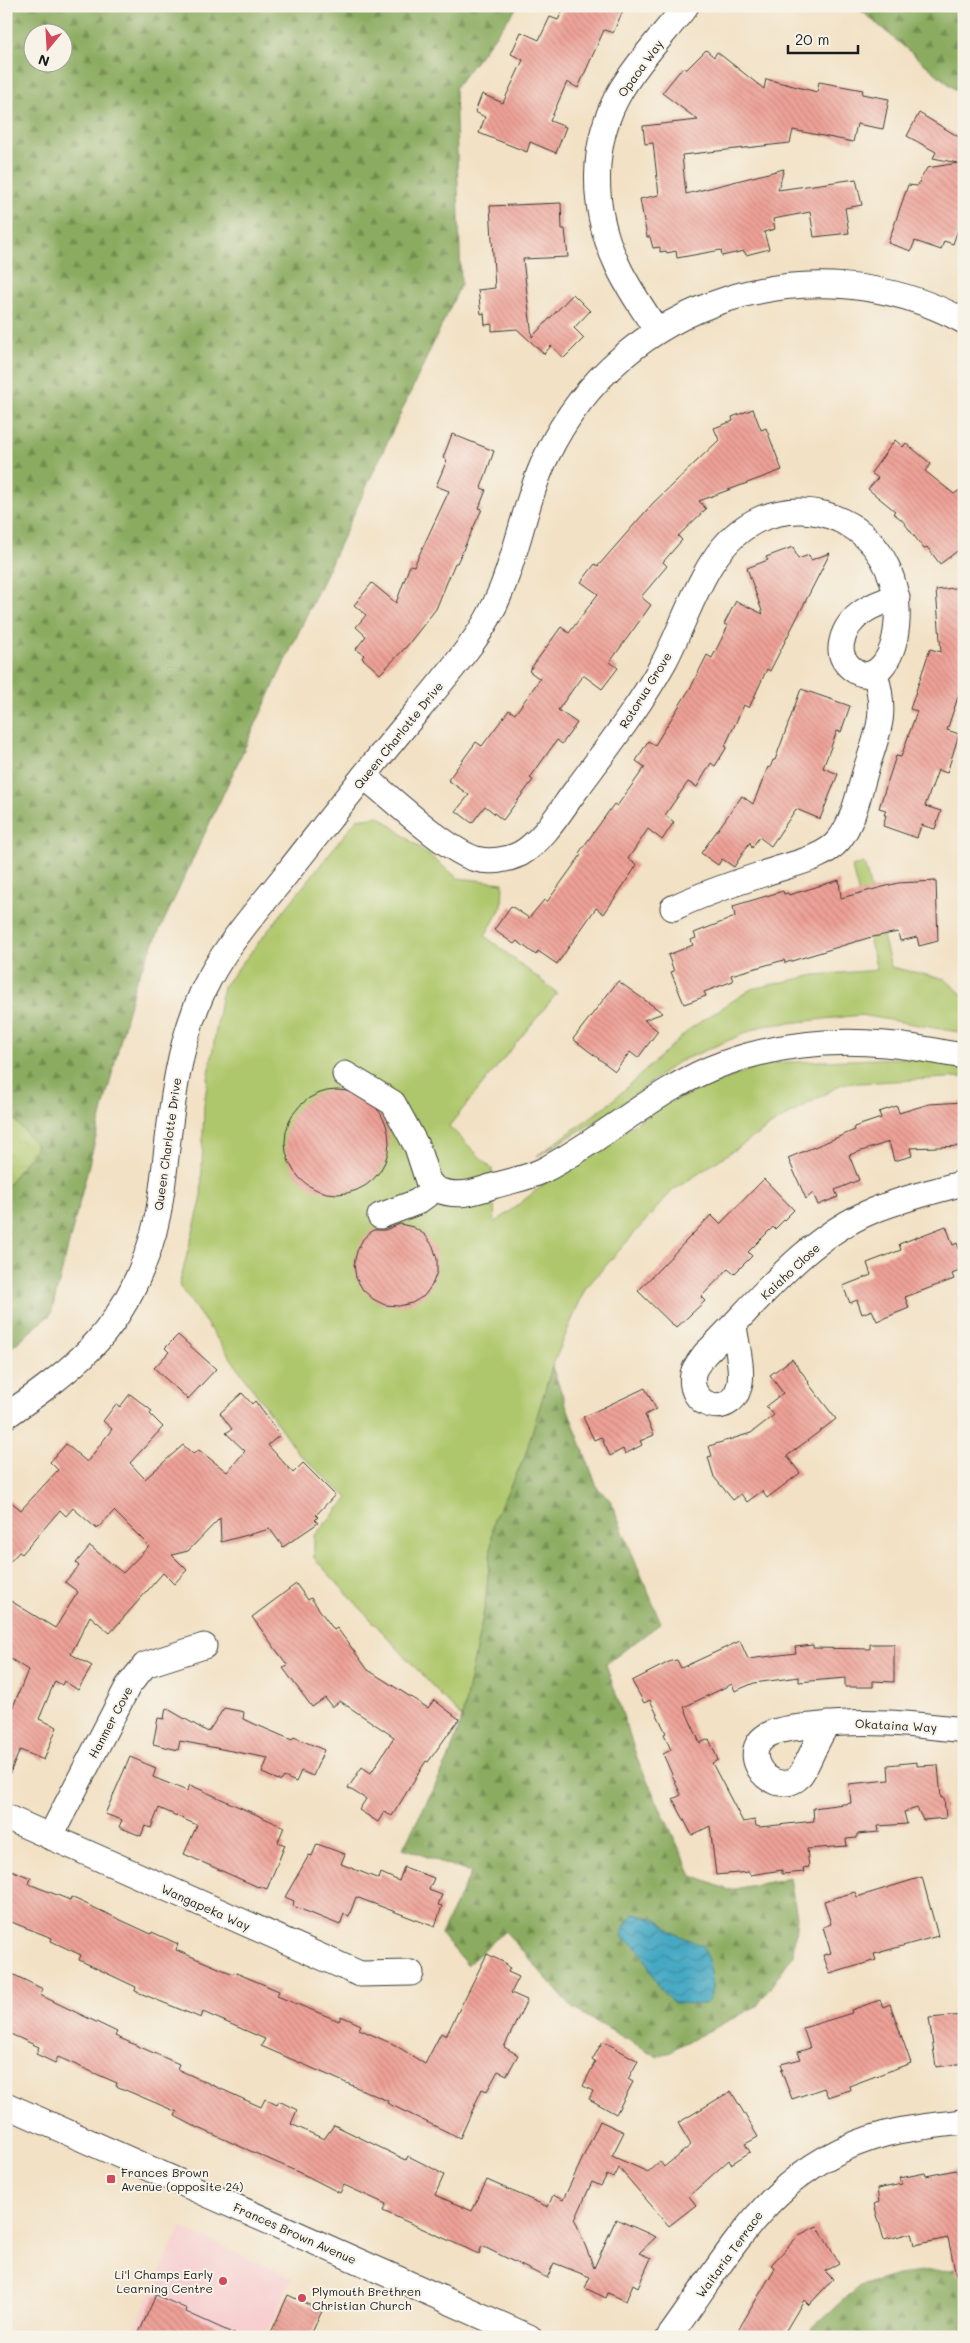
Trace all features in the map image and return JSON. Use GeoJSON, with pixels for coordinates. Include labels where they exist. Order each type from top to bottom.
{"type":"FeatureCollection","features":[{"type":"Feature","properties":{"kind":"street","name":"Opaoa Way"},"geometry":{"type":"LineString","coordinates":[[656,330],[616,264],[607,241],[597,193],[598,172],[604,132],[621,91],[686,6]]}},
{"type":"Feature","properties":{"kind":"street","name":"Queen Charlotte Drive"},"geometry":{"type":"LineString","coordinates":[[6,1416],[53,1382],[86,1354],[122,1308],[146,1259],[155,1228],[162,1195],[174,1085],[185,1037],[214,968],[364,776],[464,653],[490,616],[512,567],[535,483],[548,452],[567,420],[590,388],[613,364],[656,330],[727,298],[769,288],[812,284],[857,286],[914,300],[964,321]]}},
{"type":"Feature","properties":{"kind":"street","name":"Rotorua Grove"},"geometry":{"type":"LineString","coordinates":[[364,776],[435,834],[466,856],[488,862],[520,854],[543,834],[634,712],[665,660],[712,562],[724,545],[739,531],[759,520],[780,513],[813,512],[834,517],[854,527],[868,538],[881,554],[890,571],[897,597],[897,623],[892,646],[882,668],[875,673]]}},
{"type":"Feature","properties":{"kind":"street"},"geometry":{"type":"LineString","coordinates":[[673,908],[709,892],[815,856],[832,848],[839,839],[850,819],[881,723],[881,693],[875,673],[865,674],[852,670],[843,659],[840,648],[849,622],[883,601],[897,597]]}},
{"type":"Feature","properties":{"kind":"street"},"geometry":{"type":"LineString","coordinates":[[345,1074],[393,1103],[417,1147],[428,1181],[435,1189],[448,1195],[463,1194],[542,1171],[588,1144],[657,1096],[724,1063],[782,1047],[839,1041],[964,1056]]}},
{"type":"Feature","properties":{"kind":"street","name":"Kaiaho Close"},"geometry":{"type":"LineString","coordinates":[[734,1326],[794,1264],[811,1249],[850,1222],[872,1211],[964,1183]]}},
{"type":"Feature","properties":{"kind":"street"},"geometry":{"type":"LineString","coordinates":[[380,1216],[416,1202],[435,1189]]}},
{"type":"Feature","properties":{"kind":"street","name":"Hanmer Cove"},"geometry":{"type":"LineString","coordinates":[[50,1837],[128,1686],[145,1665],[204,1646]]}},
{"type":"Feature","properties":{"kind":"street","name":"Okataina Way"},"geometry":{"type":"LineString","coordinates":[[828,1724],[848,1722],[895,1724],[964,1730]]}},
{"type":"Feature","properties":{"kind":"street","name":"Wangapeka Way"},"geometry":{"type":"LineString","coordinates":[[6,1817],[360,1974],[411,1973]]}},
{"type":"Feature","properties":{"kind":"street","name":"Frances Brown Avenue"},"geometry":{"type":"LineString","coordinates":[[6,2105],[529,2337]]}},
{"type":"Feature","properties":{"kind":"street","name":"Waitaria Terrace"},"geometry":{"type":"LineString","coordinates":[[669,2337],[755,2216],[779,2192],[804,2173],[840,2151],[884,2134],[964,2122]]}},
{"type":"Feature","properties":{"kind":"shaded area","name":"Li'l Champs Early Learning Centre"},"geometry":{"type":"Polygon","coordinates":[[[180,2227],[292,2278],[266,2337],[131,2337],[180,2227]]]}},
{"type":"Feature","properties":{"kind":"green space"},"geometry":{"type":"Polygon","coordinates":[[[6,6],[518,6],[455,88],[461,284],[135,983],[51,1314],[6,1352],[6,1187],[37,1146],[6,1110],[6,6]]]}},
{"type":"Feature","properties":{"kind":"green space"},"geometry":{"type":"Polygon","coordinates":[[[858,6],[964,6],[964,97],[858,8],[858,6]]]}},
{"type":"Feature","properties":{"kind":"green space"},"geometry":{"type":"Polygon","coordinates":[[[379,816],[458,878],[503,883],[502,906],[485,936],[557,993],[449,1126],[492,1169],[495,1223],[543,1185],[663,1105],[766,1063],[905,1058],[964,1065],[964,1077],[842,1084],[775,1123],[672,1191],[585,1289],[552,1367],[524,1459],[494,1519],[485,1606],[462,1718],[314,1558],[314,1536],[348,1498],[298,1453],[179,1285],[201,1201],[204,1104],[223,987],[357,819],[379,816]]]}},
{"type":"Feature","properties":{"kind":"green space"},"geometry":{"type":"Polygon","coordinates":[[[864,863],[891,967],[945,979],[964,996],[964,1033],[861,1015],[762,1026],[678,1062],[608,1114],[537,1156],[610,1103],[691,1028],[751,989],[815,975],[877,970],[852,867],[864,863]]]}},
{"type":"Feature","properties":{"kind":"green space"},"geometry":{"type":"Polygon","coordinates":[[[6,1110],[37,1146],[6,1187],[6,1110]]]}},
{"type":"Feature","properties":{"kind":"green space"},"geometry":{"type":"Polygon","coordinates":[[[552,1367],[597,1487],[610,1500],[661,1623],[606,1664],[638,1761],[692,1876],[729,1890],[790,1878],[797,1917],[793,1955],[757,2006],[658,2057],[572,2008],[505,1931],[467,1965],[441,1934],[471,1873],[403,1848],[448,1760],[462,1718],[485,1606],[494,1519],[524,1459],[552,1367]]]}},
{"type":"Feature","properties":{"kind":"green space"},"geometry":{"type":"Polygon","coordinates":[[[964,2267],[964,2337],[806,2337],[809,2331],[857,2287],[897,2275],[964,2267]]]}},
{"type":"Feature","properties":{"kind":"water"},"geometry":{"type":"Polygon","coordinates":[[[633,1914],[657,1919],[676,1934],[703,1946],[712,1976],[711,1992],[705,2004],[674,2003],[662,1991],[638,1948],[622,1937],[622,1930],[633,1914]]]}},
{"type":"Feature","properties":{"kind":"building"},"geometry":{"type":"Polygon","coordinates":[[[565,6],[625,6],[613,33],[604,30],[578,88],[567,82],[550,121],[566,127],[556,153],[530,142],[527,152],[479,133],[485,117],[475,112],[482,94],[503,103],[523,60],[511,54],[521,32],[539,40],[550,17],[558,20],[565,6]]]}},
{"type":"Feature","properties":{"kind":"building"},"geometry":{"type":"Polygon","coordinates":[[[706,50],[714,57],[717,52],[764,89],[766,79],[817,92],[819,82],[863,90],[862,94],[889,99],[883,129],[857,124],[853,142],[793,130],[790,143],[682,155],[686,194],[784,169],[778,190],[856,179],[862,205],[845,208],[849,233],[814,237],[810,212],[773,219],[775,229],[764,232],[769,249],[746,255],[744,251],[722,256],[721,250],[677,258],[676,251],[667,253],[666,251],[660,252],[660,247],[653,248],[650,237],[647,237],[640,199],[659,195],[653,143],[645,144],[643,126],[698,120],[662,93],[683,67],[686,70],[706,50]]]}},
{"type":"Feature","properties":{"kind":"building"},"geometry":{"type":"Polygon","coordinates":[[[919,113],[964,140],[964,212],[953,244],[944,241],[941,250],[915,241],[911,251],[888,243],[908,185],[917,186],[927,168],[958,163],[933,158],[936,152],[907,136],[919,113]]]}},
{"type":"Feature","properties":{"kind":"building"},"geometry":{"type":"Polygon","coordinates":[[[561,203],[562,229],[565,229],[568,257],[523,259],[532,337],[573,294],[590,311],[574,328],[584,338],[564,358],[551,346],[544,354],[517,329],[492,331],[492,324],[485,325],[484,313],[481,314],[478,290],[495,288],[490,206],[561,203]]]}},
{"type":"Feature","properties":{"kind":"building"},"geometry":{"type":"Polygon","coordinates":[[[753,409],[761,430],[766,428],[782,470],[699,501],[706,509],[678,536],[682,540],[663,562],[667,566],[641,597],[651,605],[610,662],[618,668],[602,689],[583,675],[558,710],[577,723],[562,744],[557,740],[530,778],[533,780],[503,820],[485,806],[472,823],[456,811],[469,795],[448,780],[476,742],[482,746],[509,710],[515,714],[540,679],[529,671],[561,627],[569,633],[598,594],[581,582],[595,564],[598,566],[653,503],[719,440],[714,428],[733,421],[732,417],[753,409]]]}},
{"type":"Feature","properties":{"kind":"building"},"geometry":{"type":"Polygon","coordinates":[[[452,434],[494,451],[481,488],[486,490],[479,508],[482,509],[457,563],[455,563],[436,609],[407,646],[380,674],[362,658],[364,655],[356,649],[366,636],[356,627],[366,615],[354,605],[372,583],[396,603],[410,565],[414,566],[449,491],[436,486],[447,460],[443,458],[452,434]]]}},
{"type":"Feature","properties":{"kind":"building"},"geometry":{"type":"Polygon","coordinates":[[[895,440],[903,447],[906,443],[931,464],[925,471],[954,494],[964,487],[964,546],[940,564],[927,547],[924,549],[902,520],[893,513],[895,511],[868,489],[878,478],[871,473],[895,440]]]}},
{"type":"Feature","properties":{"kind":"building"},"geometry":{"type":"Polygon","coordinates":[[[793,547],[798,559],[809,555],[811,560],[830,553],[770,671],[767,669],[749,708],[744,705],[725,746],[727,747],[715,766],[711,763],[697,787],[688,782],[665,815],[674,822],[662,840],[648,829],[628,859],[637,865],[615,898],[604,914],[596,908],[557,964],[538,951],[536,955],[517,941],[514,944],[494,930],[511,906],[529,918],[544,900],[547,902],[581,855],[579,853],[614,804],[617,806],[645,767],[636,761],[648,741],[655,745],[692,685],[707,655],[712,658],[728,626],[724,624],[736,601],[763,614],[747,568],[768,560],[766,557],[793,547]]]}},
{"type":"Feature","properties":{"kind":"building"},"geometry":{"type":"Polygon","coordinates":[[[964,587],[964,679],[947,730],[959,734],[947,773],[938,770],[925,806],[941,811],[935,829],[921,825],[917,838],[883,826],[886,810],[879,808],[896,756],[901,757],[917,711],[910,709],[930,649],[941,652],[936,590],[964,587]]]}},
{"type":"Feature","properties":{"kind":"building"},"geometry":{"type":"Polygon","coordinates":[[[801,689],[850,706],[841,732],[837,731],[823,768],[838,774],[820,819],[796,809],[771,846],[759,837],[752,848],[750,842],[734,867],[722,859],[718,865],[701,853],[742,796],[753,804],[768,767],[770,768],[773,760],[775,760],[801,689]]]}},
{"type":"Feature","properties":{"kind":"building"},"geometry":{"type":"Polygon","coordinates":[[[839,880],[841,898],[898,883],[936,881],[938,941],[919,946],[917,937],[900,941],[898,932],[868,938],[785,963],[784,960],[731,975],[733,981],[704,992],[706,996],[684,1004],[671,972],[674,971],[668,955],[693,945],[691,940],[696,938],[694,933],[735,917],[733,906],[783,891],[784,894],[788,893],[789,895],[839,880]]]}},
{"type":"Feature","properties":{"kind":"building"},"geometry":{"type":"Polygon","coordinates":[[[618,981],[663,1013],[644,1020],[658,1031],[638,1058],[630,1052],[615,1071],[573,1039],[618,981]]]}},
{"type":"Feature","properties":{"kind":"building"},"geometry":{"type":"Polygon","coordinates":[[[337,1090],[357,1094],[366,1099],[380,1113],[385,1122],[389,1142],[385,1162],[380,1171],[366,1185],[357,1190],[337,1194],[317,1190],[308,1185],[294,1171],[289,1162],[285,1142],[289,1122],[294,1113],[308,1099],[317,1094],[337,1090]]]}},
{"type":"Feature","properties":{"kind":"building"},"geometry":{"type":"Polygon","coordinates":[[[964,1102],[964,1146],[910,1148],[912,1156],[894,1161],[889,1142],[849,1155],[859,1180],[835,1190],[838,1197],[818,1205],[813,1193],[806,1199],[788,1158],[855,1130],[854,1127],[881,1118],[879,1112],[897,1106],[899,1113],[929,1104],[964,1102]]]}},
{"type":"Feature","properties":{"kind":"building"},"geometry":{"type":"Polygon","coordinates":[[[764,1179],[794,1210],[775,1229],[773,1227],[748,1252],[752,1256],[734,1274],[728,1269],[701,1297],[705,1301],[676,1328],[638,1291],[711,1215],[720,1224],[764,1179]]]}},
{"type":"Feature","properties":{"kind":"building"},"geometry":{"type":"Polygon","coordinates":[[[400,1224],[413,1227],[425,1235],[433,1246],[437,1259],[437,1272],[432,1285],[424,1296],[412,1303],[399,1306],[385,1305],[373,1299],[363,1290],[356,1278],[354,1264],[357,1251],[363,1239],[373,1230],[385,1230],[400,1224]]]}},
{"type":"Feature","properties":{"kind":"building"},"geometry":{"type":"Polygon","coordinates":[[[946,1226],[953,1245],[957,1243],[964,1262],[964,1269],[952,1274],[954,1279],[905,1297],[909,1308],[877,1321],[872,1310],[862,1314],[857,1300],[850,1303],[843,1286],[871,1275],[867,1263],[901,1250],[899,1244],[946,1226]]]}},
{"type":"Feature","properties":{"kind":"building"},"geometry":{"type":"Polygon","coordinates":[[[178,1335],[216,1369],[188,1399],[154,1368],[169,1352],[165,1348],[178,1335]]]}},
{"type":"Feature","properties":{"kind":"building"},"geometry":{"type":"Polygon","coordinates":[[[792,1359],[836,1419],[787,1456],[800,1473],[767,1498],[762,1491],[747,1502],[741,1494],[733,1500],[714,1477],[708,1457],[712,1456],[709,1446],[751,1433],[774,1415],[766,1406],[783,1393],[770,1375],[792,1359]]]}},
{"type":"Feature","properties":{"kind":"building"},"geometry":{"type":"Polygon","coordinates":[[[645,1388],[656,1409],[645,1415],[654,1435],[640,1441],[642,1445],[625,1454],[623,1449],[610,1456],[601,1437],[594,1440],[583,1417],[645,1388]]]}},
{"type":"Feature","properties":{"kind":"building"},"geometry":{"type":"Polygon","coordinates":[[[242,1393],[252,1404],[255,1401],[280,1435],[268,1445],[293,1473],[303,1463],[335,1495],[316,1515],[318,1517],[315,1520],[318,1523],[283,1547],[270,1529],[221,1542],[220,1518],[188,1551],[172,1555],[187,1570],[174,1584],[163,1573],[110,1633],[90,1616],[71,1654],[92,1666],[78,1690],[64,1681],[62,1685],[55,1681],[39,1719],[57,1727],[44,1760],[20,1750],[6,1782],[6,1724],[28,1670],[6,1656],[6,1598],[55,1628],[78,1592],[65,1582],[79,1566],[76,1563],[90,1546],[123,1573],[149,1546],[114,1511],[97,1529],[73,1508],[66,1516],[60,1510],[22,1554],[19,1552],[6,1566],[6,1498],[21,1510],[58,1470],[50,1462],[66,1444],[87,1462],[112,1429],[103,1421],[116,1404],[120,1407],[130,1394],[152,1411],[150,1414],[163,1427],[130,1463],[145,1479],[183,1445],[193,1454],[199,1450],[227,1472],[245,1451],[226,1433],[232,1429],[220,1413],[242,1393]]]}},
{"type":"Feature","properties":{"kind":"building"},"geometry":{"type":"Polygon","coordinates":[[[296,1584],[308,1600],[311,1598],[334,1630],[337,1628],[368,1670],[428,1708],[434,1700],[459,1719],[428,1762],[426,1761],[392,1816],[384,1812],[378,1822],[359,1810],[366,1799],[348,1788],[362,1767],[371,1773],[394,1737],[340,1701],[332,1707],[325,1698],[312,1707],[283,1668],[288,1666],[252,1617],[296,1584]]]}},
{"type":"Feature","properties":{"kind":"building"},"geometry":{"type":"Polygon","coordinates":[[[740,1641],[748,1659],[796,1653],[795,1647],[813,1645],[813,1648],[870,1649],[870,1644],[894,1644],[894,1682],[873,1681],[873,1687],[845,1687],[845,1678],[799,1682],[799,1677],[754,1683],[735,1691],[732,1684],[684,1707],[700,1743],[709,1739],[718,1760],[712,1763],[743,1822],[755,1820],[756,1826],[760,1827],[814,1821],[813,1808],[851,1803],[849,1784],[889,1780],[888,1765],[917,1762],[917,1766],[938,1765],[941,1798],[944,1798],[946,1818],[923,1820],[917,1808],[904,1812],[907,1824],[878,1826],[879,1832],[857,1834],[857,1838],[846,1839],[847,1846],[807,1849],[809,1867],[803,1868],[804,1872],[782,1874],[782,1870],[750,1875],[749,1872],[716,1875],[710,1826],[692,1835],[673,1799],[681,1795],[663,1754],[671,1750],[664,1734],[666,1733],[650,1700],[644,1703],[632,1681],[671,1661],[677,1660],[681,1668],[740,1641]]]}},
{"type":"Feature","properties":{"kind":"building"},"geometry":{"type":"Polygon","coordinates":[[[166,1708],[208,1732],[224,1708],[244,1712],[243,1719],[292,1740],[294,1737],[324,1750],[313,1776],[301,1771],[296,1782],[284,1777],[281,1781],[262,1773],[268,1758],[180,1741],[178,1750],[153,1744],[158,1718],[164,1719],[166,1708]]]}},
{"type":"Feature","properties":{"kind":"building"},"geometry":{"type":"Polygon","coordinates":[[[130,1757],[156,1768],[153,1777],[187,1791],[190,1785],[284,1827],[278,1842],[285,1845],[267,1889],[258,1887],[184,1854],[197,1825],[159,1808],[151,1828],[145,1826],[141,1836],[119,1827],[122,1820],[105,1814],[130,1757]]]}},
{"type":"Feature","properties":{"kind":"building"},"geometry":{"type":"Polygon","coordinates":[[[317,1844],[345,1854],[341,1864],[379,1879],[381,1873],[399,1881],[404,1867],[434,1878],[429,1890],[442,1895],[438,1905],[442,1906],[435,1927],[356,1897],[349,1916],[344,1914],[340,1925],[293,1906],[294,1901],[285,1897],[309,1855],[312,1856],[317,1844]]]}},
{"type":"Feature","properties":{"kind":"building"},"geometry":{"type":"Polygon","coordinates":[[[6,1868],[31,1878],[29,1884],[70,1900],[71,1897],[151,1934],[152,1932],[178,1944],[176,1950],[279,1991],[277,1996],[339,2021],[341,2016],[361,2025],[359,2029],[395,2045],[425,2064],[441,2033],[446,2036],[487,1954],[507,1964],[506,1966],[510,1968],[508,1972],[519,1977],[511,1993],[527,2000],[504,2047],[518,2055],[507,2075],[498,2071],[487,2091],[482,2089],[460,2138],[387,2103],[388,2101],[261,2046],[265,2039],[203,2012],[201,2018],[135,1991],[136,1987],[79,1960],[81,1955],[51,1941],[52,1938],[6,1920],[6,1868]]]}},
{"type":"Feature","properties":{"kind":"building"},"geometry":{"type":"Polygon","coordinates":[[[922,1877],[938,1936],[874,1954],[876,1960],[830,1974],[823,1955],[831,1953],[823,1927],[831,1924],[824,1901],[855,1892],[857,1897],[922,1877]]]}},
{"type":"Feature","properties":{"kind":"building"},"geometry":{"type":"Polygon","coordinates":[[[6,1971],[43,1989],[40,1995],[117,2032],[115,2036],[179,2064],[177,2069],[261,2107],[265,2099],[277,2105],[279,2101],[297,2110],[291,2124],[324,2139],[334,2125],[406,2160],[408,2156],[432,2168],[444,2175],[435,2195],[472,2211],[487,2180],[548,2207],[553,2195],[563,2200],[600,2121],[624,2132],[612,2156],[648,2172],[660,2161],[664,2167],[691,2145],[678,2123],[731,2091],[758,2137],[745,2144],[750,2152],[731,2164],[729,2160],[689,2196],[696,2205],[669,2226],[619,2168],[614,2178],[607,2175],[601,2186],[592,2182],[575,2220],[594,2268],[616,2219],[656,2237],[639,2253],[651,2258],[638,2287],[633,2284],[626,2301],[608,2293],[606,2298],[585,2288],[590,2277],[554,2263],[547,2278],[482,2246],[479,2254],[383,2211],[386,2204],[344,2185],[340,2193],[309,2177],[192,2125],[175,2116],[177,2112],[116,2086],[117,2083],[58,2057],[55,2063],[36,2054],[39,2047],[6,2032],[6,1971]]]}},
{"type":"Feature","properties":{"kind":"building"},"geometry":{"type":"Polygon","coordinates":[[[880,2000],[883,2007],[890,2004],[911,2063],[849,2086],[850,2090],[828,2097],[824,2088],[792,2099],[781,2070],[783,2070],[781,2064],[801,2059],[798,2052],[810,2048],[803,2028],[852,2013],[851,2010],[880,2000]]]}},
{"type":"Feature","properties":{"kind":"building"},"geometry":{"type":"Polygon","coordinates":[[[964,2015],[964,2063],[936,2067],[929,2018],[964,2015]]]}},
{"type":"Feature","properties":{"kind":"building"},"geometry":{"type":"Polygon","coordinates":[[[603,2041],[638,2061],[628,2079],[633,2082],[616,2114],[589,2099],[593,2091],[583,2086],[595,2062],[592,2060],[603,2041]]]}},
{"type":"Feature","properties":{"kind":"building"},"geometry":{"type":"Polygon","coordinates":[[[956,2170],[958,2174],[964,2173],[964,2274],[956,2275],[948,2238],[914,2245],[911,2233],[884,2240],[874,2204],[879,2202],[877,2189],[902,2184],[900,2178],[925,2173],[926,2176],[956,2170]]]}},
{"type":"Feature","properties":{"kind":"building"},"geometry":{"type":"Polygon","coordinates":[[[817,2226],[839,2263],[825,2271],[833,2279],[809,2305],[804,2300],[782,2337],[734,2337],[775,2268],[771,2265],[799,2235],[817,2226]]]}},
{"type":"Feature","properties":{"kind":"building"},"geometry":{"type":"Polygon","coordinates":[[[156,2295],[187,2309],[186,2312],[241,2337],[137,2337],[156,2295]]]}},
{"type":"Feature","properties":{"kind":"building"},"geometry":{"type":"Polygon","coordinates":[[[288,2295],[322,2311],[310,2337],[269,2337],[288,2295]]]}},
{"type":"Feature","properties":{"kind":"place","name":"Frances Brown Avenue (opposite 24)"},"geometry":{"type":"Point","coordinates":[111,2179]}},
{"type":"Feature","properties":{"kind":"place","name":"Li'l Champs Early Learning Centre"},"geometry":{"type":"Point","coordinates":[223,2281]}},
{"type":"Feature","properties":{"kind":"place","name":"Plymouth Brethren Christian Church"},"geometry":{"type":"Point","coordinates":[302,2298]}}]}
